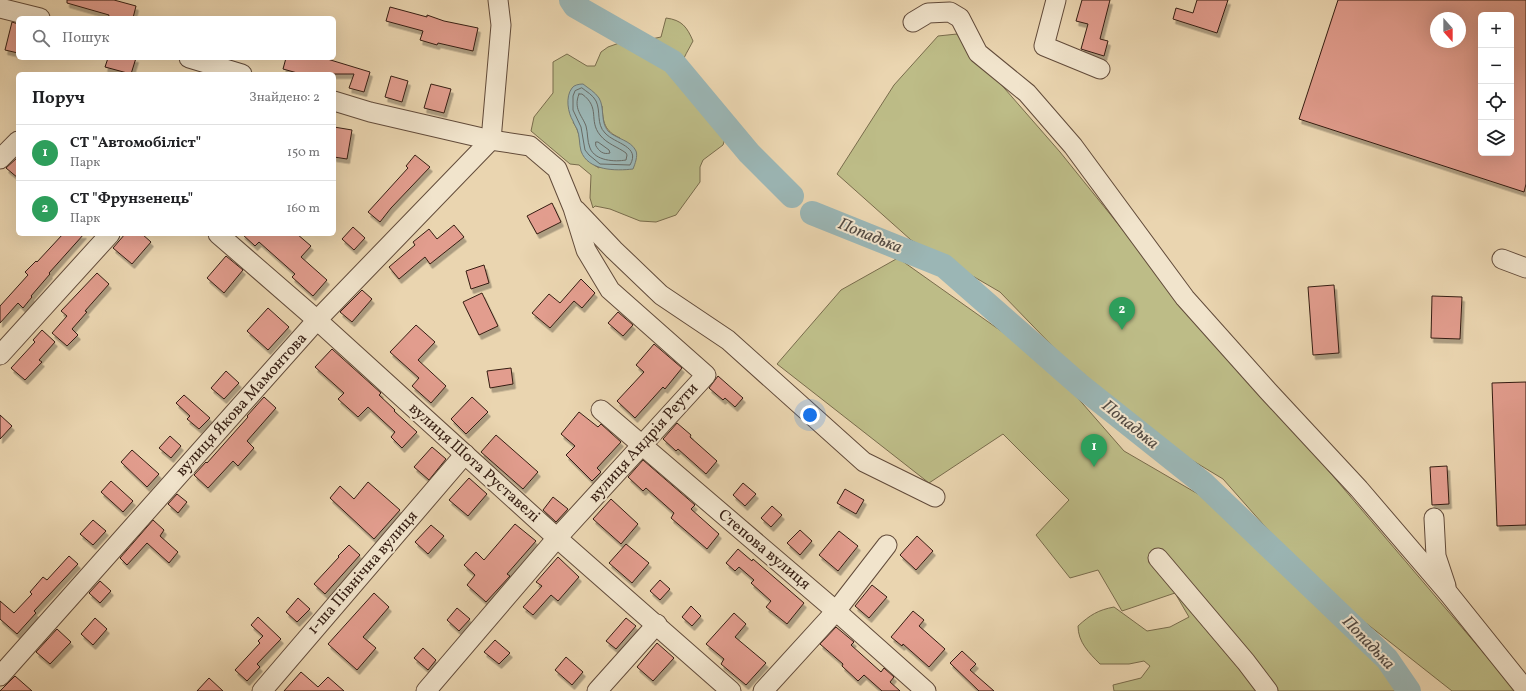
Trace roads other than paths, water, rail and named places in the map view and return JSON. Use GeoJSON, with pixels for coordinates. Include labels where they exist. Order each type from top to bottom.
{"type":"FeatureCollection","features":[{"type":"Feature","properties":{"kind":"street"},"geometry":{"type":"LineString","coordinates":[[491,140],[501,25],[498,0]]}},
{"type":"Feature","properties":{"kind":"street"},"geometry":{"type":"LineString","coordinates":[[1056,0],[1044,46],[1100,69]]}},
{"type":"Feature","properties":{"kind":"street"},"geometry":{"type":"LineString","coordinates":[[0,8],[32,16]]}},
{"type":"Feature","properties":{"kind":"street"},"geometry":{"type":"LineString","coordinates":[[913,22],[928,13],[950,12],[960,18],[978,53],[1027,93],[1073,146],[1185,298],[1268,391],[1359,489],[1449,594],[1526,690]]}},
{"type":"Feature","properties":{"kind":"street"},"geometry":{"type":"LineString","coordinates":[[196,60],[235,72]]}},
{"type":"Feature","properties":{"kind":"street","name":"вулиця Андрія Реути"},"geometry":{"type":"LineString","coordinates":[[336,102],[370,112],[491,140],[530,146],[557,169],[573,208],[586,250],[610,290],[706,375],[557,538],[426,691]]}},
{"type":"Feature","properties":{"kind":"street","name":"вулиця Якова Мамонтова"},"geometry":{"type":"LineString","coordinates":[[0,676],[317,320],[491,140]]}},
{"type":"Feature","properties":{"kind":"street"},"geometry":{"type":"LineString","coordinates":[[0,159],[16,143]]}},
{"type":"Feature","properties":{"kind":"street"},"geometry":{"type":"LineString","coordinates":[[573,208],[661,295],[728,340],[864,462],[935,498]]}},
{"type":"Feature","properties":{"kind":"street"},"geometry":{"type":"LineString","coordinates":[[0,355],[108,236]]}},
{"type":"Feature","properties":{"kind":"street","name":"вулиця Шота Руставелі"},"geometry":{"type":"LineString","coordinates":[[220,236],[317,320],[557,538],[657,624],[731,691]]}},
{"type":"Feature","properties":{"kind":"street"},"geometry":{"type":"LineString","coordinates":[[1502,259],[1526,268]]}},
{"type":"Feature","properties":{"kind":"street","name":"Степова вулиця"},"geometry":{"type":"LineString","coordinates":[[601,410],[836,610],[926,691]]}},
{"type":"Feature","properties":{"kind":"street","name":"1-ша Північна вулиця"},"geometry":{"type":"LineString","coordinates":[[262,691],[465,454]]}},
{"type":"Feature","properties":{"kind":"street"},"geometry":{"type":"LineString","coordinates":[[1434,518],[1436,556],[1449,594]]}},
{"type":"Feature","properties":{"kind":"street"},"geometry":{"type":"LineString","coordinates":[[763,691],[836,610],[887,545]]}},
{"type":"Feature","properties":{"kind":"street"},"geometry":{"type":"LineString","coordinates":[[1158,558],[1246,662],[1268,691]]}},
{"type":"Feature","properties":{"kind":"street"},"geometry":{"type":"LineString","coordinates":[[597,691],[657,624]]}},
{"type":"Feature","properties":{"kind":"water"},"geometry":{"type":"Polygon","coordinates":[[[583,84],[599,98],[602,106],[604,123],[608,131],[634,147],[637,153],[633,169],[619,170],[603,168],[590,163],[585,158],[581,151],[578,132],[570,114],[568,105],[568,96],[572,88],[583,84]]]}},
{"type":"Feature","properties":{"kind":"waterway","name":"Попадька"},"geometry":{"type":"LineString","coordinates":[[571,0],[575,6],[673,62],[749,153],[792,196]]}},
{"type":"Feature","properties":{"kind":"waterway","name":"Попадька"},"geometry":{"type":"LineString","coordinates":[[812,213],[944,266],[1082,387],[1204,484],[1387,659],[1409,691]]}},
{"type":"Feature","properties":{"kind":"place","name":"СТ \"Фрунзенець\""},"geometry":{"type":"Point","coordinates":[1122,330]}},
{"type":"Feature","properties":{"kind":"place","name":"СТ \"Автомобіліст\""},"geometry":{"type":"Point","coordinates":[1094,467]}}]}
